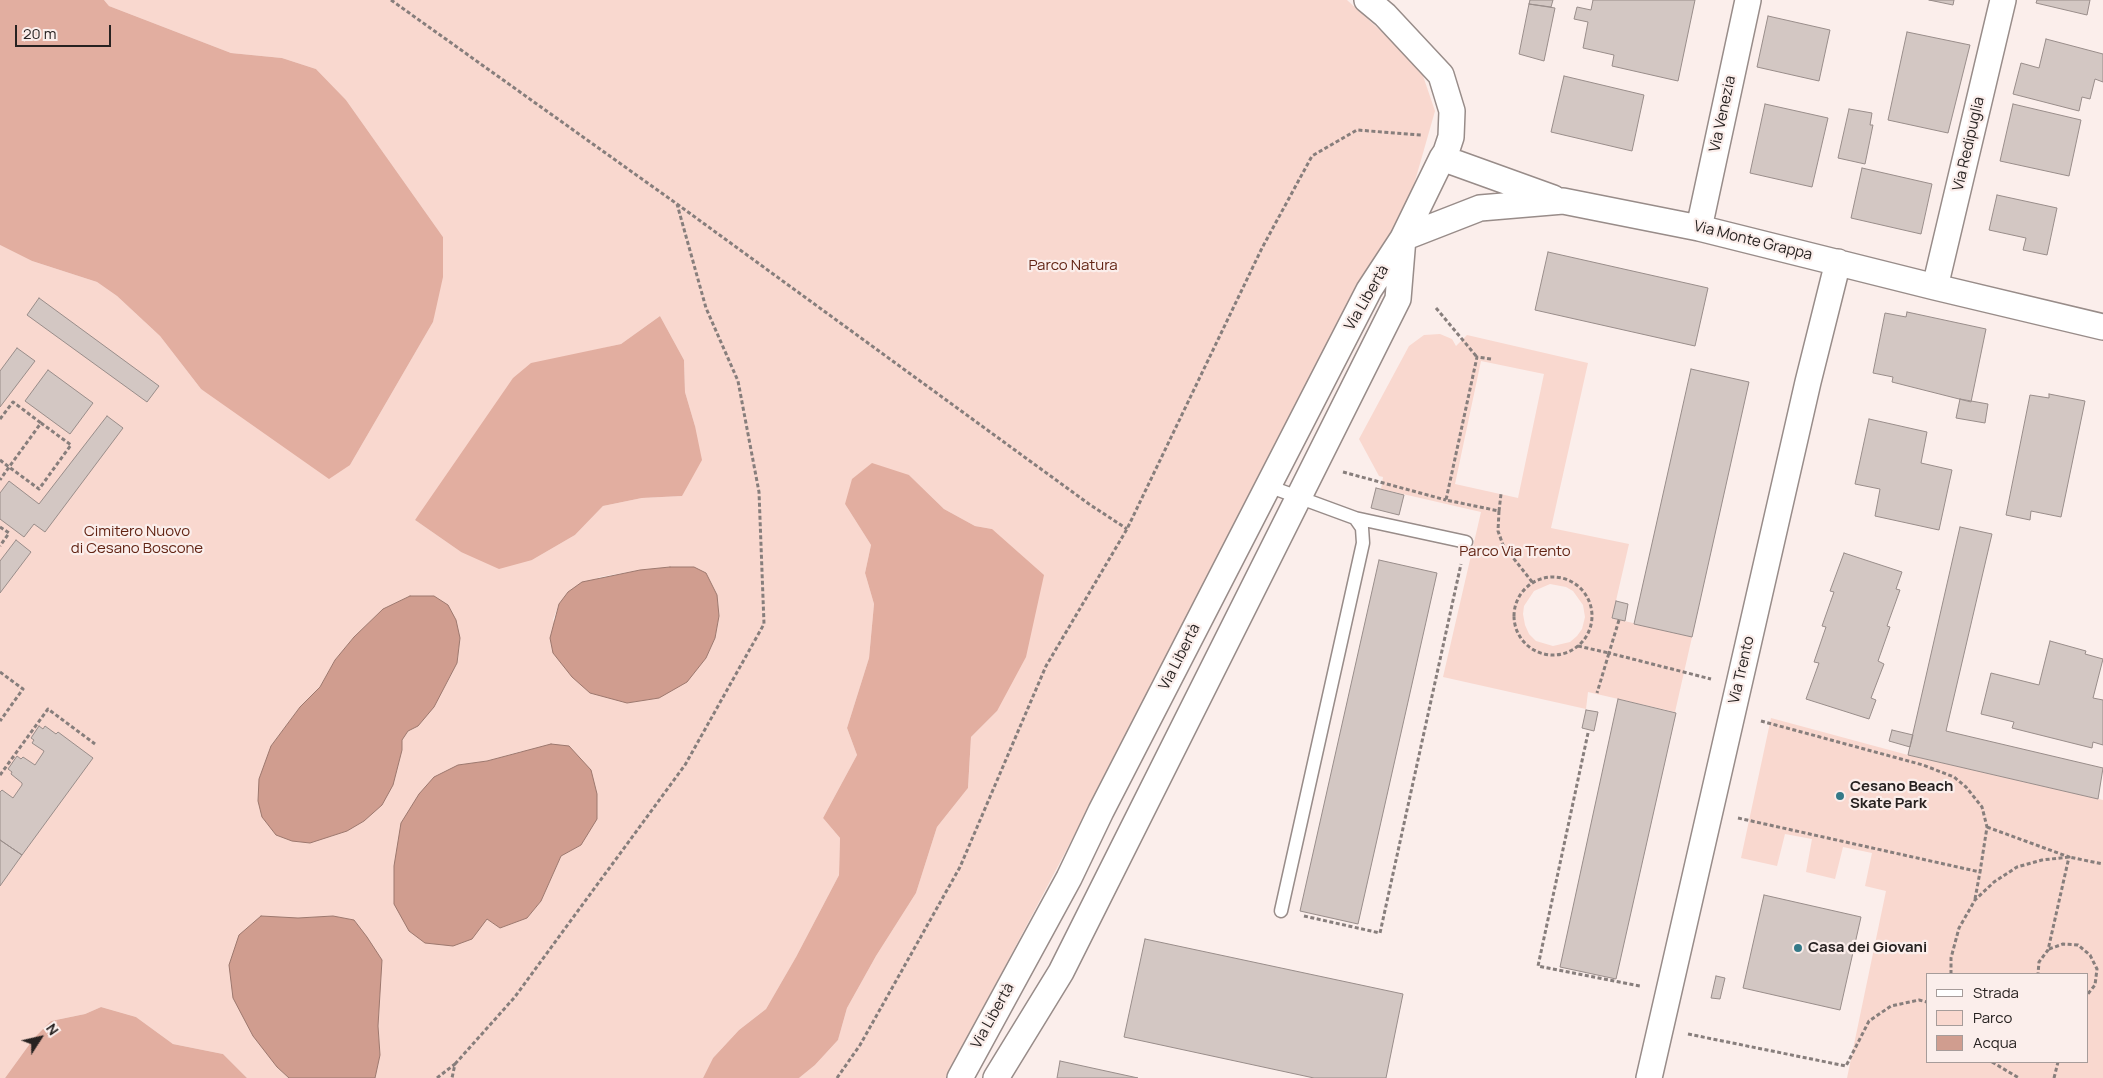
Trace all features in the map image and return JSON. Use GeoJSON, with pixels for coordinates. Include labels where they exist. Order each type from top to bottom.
{"type":"FeatureCollection","features":[{"type":"Feature","properties":{"kind":"street","name":"Via Libertà"},"geometry":{"type":"LineString","coordinates":[[960,1078],[1069,878],[1101,811],[1268,486],[1370,290],[1404,238],[1446,152],[1451,137],[1452,110],[1441,75],[1385,15],[1367,0]]}},
{"type":"Feature","properties":{"kind":"street","name":"Via Venezia"},"geometry":{"type":"LineString","coordinates":[[1698,228],[1748,0]]}},
{"type":"Feature","properties":{"kind":"street","name":"Via Redipuglia"},"geometry":{"type":"LineString","coordinates":[[1935,287],[2003,0]]}},
{"type":"Feature","properties":{"kind":"street"},"geometry":{"type":"LineString","coordinates":[[1442,158],[1563,201]]}},
{"type":"Feature","properties":{"kind":"street","name":"Via Monte Grappa"},"geometry":{"type":"LineString","coordinates":[[1404,238],[1480,208],[1563,201],[1698,228],[2103,327]]}},
{"type":"Feature","properties":{"kind":"street","name":"Via Libertà"},"geometry":{"type":"LineString","coordinates":[[996,1078],[1060,972],[1398,299],[1404,238]]}},
{"type":"Feature","properties":{"kind":"street","name":"Via Trento"},"geometry":{"type":"LineString","coordinates":[[1649,1078],[1805,391],[1838,262]]}},
{"type":"Feature","properties":{"kind":"lane"},"geometry":{"type":"LineString","coordinates":[[1268,486],[1355,518],[1466,542]]}},
{"type":"Feature","properties":{"kind":"lane"},"geometry":{"type":"LineString","coordinates":[[1281,911],[1363,543],[1362,528],[1355,518]]}},
{"type":"Feature","properties":{"kind":"path"},"geometry":{"type":"LineString","coordinates":[[391,0],[1127,529]]}},
{"type":"Feature","properties":{"kind":"path"},"geometry":{"type":"LineString","coordinates":[[837,1078],[860,1045],[960,867],[1046,666],[1127,529],[1262,248],[1312,156],[1358,130],[1407,133]]}},
{"type":"Feature","properties":{"kind":"path"},"geometry":{"type":"LineString","coordinates":[[437,1078],[455,1064],[514,998],[685,764],[764,624],[759,492],[738,381],[706,308],[677,204]]}},
{"type":"Feature","properties":{"kind":"path"},"geometry":{"type":"LineString","coordinates":[[1436,308],[1477,357],[1490,359]]}},
{"type":"Feature","properties":{"kind":"path"},"geometry":{"type":"LineString","coordinates":[[1446,500],[1477,357]]}},
{"type":"Feature","properties":{"kind":"path"},"geometry":{"type":"LineString","coordinates":[[0,419],[12,402],[72,445],[40,489],[0,460]]}},
{"type":"Feature","properties":{"kind":"path"},"geometry":{"type":"LineString","coordinates":[[0,480],[42,423]]}},
{"type":"Feature","properties":{"kind":"path"},"geometry":{"type":"LineString","coordinates":[[1315,464],[1446,500],[1499,511]]}},
{"type":"Feature","properties":{"kind":"path"},"geometry":{"type":"LineString","coordinates":[[1501,494],[1498,531],[1503,545],[1533,583]]}},
{"type":"Feature","properties":{"kind":"path"},"geometry":{"type":"LineString","coordinates":[[0,527],[9,533],[0,546]]}},
{"type":"Feature","properties":{"kind":"path"},"geometry":{"type":"LineString","coordinates":[[1281,911],[1380,933],[1466,542]]}},
{"type":"Feature","properties":{"kind":"path"},"geometry":{"type":"LineString","coordinates":[[1547,577],[1558,577],[1574,583],[1583,591],[1590,603],[1592,615],[1590,628],[1578,646],[1557,654],[1545,654],[1524,642],[1518,632],[1514,619],[1516,607],[1524,591],[1533,583],[1547,577]]}},
{"type":"Feature","properties":{"kind":"path"},"geometry":{"type":"LineString","coordinates":[[1597,693],[1618,620]]}},
{"type":"Feature","properties":{"kind":"path"},"geometry":{"type":"LineString","coordinates":[[1578,646],[1738,686]]}},
{"type":"Feature","properties":{"kind":"path"},"geometry":{"type":"LineString","coordinates":[[0,672],[23,689],[0,721]]}},
{"type":"Feature","properties":{"kind":"path"},"geometry":{"type":"LineString","coordinates":[[0,775],[48,709],[95,744]]}},
{"type":"Feature","properties":{"kind":"path"},"geometry":{"type":"LineString","coordinates":[[1732,713],[1923,766],[1954,777],[1966,787],[1982,807],[1987,827],[1975,900]]}},
{"type":"Feature","properties":{"kind":"path"},"geometry":{"type":"LineString","coordinates":[[1588,732],[1538,966],[1668,992]]}},
{"type":"Feature","properties":{"kind":"path"},"geometry":{"type":"LineString","coordinates":[[1709,812],[1980,872]]}},
{"type":"Feature","properties":{"kind":"path"},"geometry":{"type":"LineString","coordinates":[[1987,827],[2069,857],[2103,864]]}},
{"type":"Feature","properties":{"kind":"path"},"geometry":{"type":"LineString","coordinates":[[1951,973],[1951,958],[1959,928],[1975,900],[1994,882],[2017,868],[2042,860],[2069,857]]}},
{"type":"Feature","properties":{"kind":"path"},"geometry":{"type":"LineString","coordinates":[[2038,973],[2039,962],[2048,950],[2069,857]]}},
{"type":"Feature","properties":{"kind":"path"},"geometry":{"type":"LineString","coordinates":[[2048,950],[2062,944],[2078,945],[2090,955],[2097,969],[2095,985],[2088,994]]}},
{"type":"Feature","properties":{"kind":"path"},"geometry":{"type":"LineString","coordinates":[[1660,1029],[1846,1066],[1869,1021],[1891,1006],[1919,1000],[1926,1002]]}},
{"type":"Feature","properties":{"kind":"path"},"geometry":{"type":"LineString","coordinates":[[1994,1063],[2019,1078]]}},
{"type":"Feature","properties":{"kind":"path"},"geometry":{"type":"LineString","coordinates":[[2054,1078],[2058,1063]]}},
{"type":"Feature","properties":{"kind":"path"},"geometry":{"type":"LineString","coordinates":[[452,1078],[455,1064]]}},
{"type":"Feature","properties":{"kind":"green space","name":"Parco Natura"},"geometry":{"type":"Polygon","coordinates":[[[104,0],[1347,0],[1420,67],[1435,111],[1409,202],[946,1078],[799,1078],[815,1065],[838,1040],[847,1008],[876,956],[916,893],[937,827],[968,788],[971,737],[997,711],[992,529],[975,526],[944,509],[909,475],[845,504],[871,545],[865,573],[874,604],[869,658],[847,728],[857,755],[823,818],[840,838],[839,875],[766,1009],[739,1030],[713,1058],[703,1078],[375,1078],[380,1055],[378,1026],[381,960],[354,920],[333,916],[298,918],[277,1067],[289,1078],[247,1078],[223,1054],[173,1044],[136,1017],[101,1007],[85,1014],[51,1021],[34,1038],[5,1078],[0,1078],[0,245],[32,261],[97,282],[117,296],[160,336],[201,389],[350,465],[433,322],[443,237],[346,100],[316,69],[282,58],[231,53],[109,6],[104,0]],[[660,316],[621,344],[582,353],[415,520],[461,552],[532,560],[575,535],[603,506],[642,498],[682,496],[695,426],[685,392],[684,360],[660,316]],[[670,567],[600,577],[568,592],[559,604],[553,620],[627,703],[659,698],[706,658],[715,638],[719,616],[717,595],[706,573],[670,567]],[[410,596],[383,609],[354,637],[335,660],[320,687],[300,707],[271,746],[330,837],[364,821],[397,765],[402,750],[402,740],[408,731],[418,726],[447,683],[457,663],[460,638],[410,596]],[[522,751],[487,761],[458,765],[487,919],[500,928],[527,918],[541,901],[561,856],[581,845],[522,751]]]}},
{"type":"Feature","properties":{"kind":"green space","name":"Parco Via Trento"},"geometry":{"type":"Polygon","coordinates":[[[1440,334],[1452,339],[1456,346],[1467,335],[1588,363],[1551,528],[1629,544],[1612,618],[1692,637],[1675,712],[1588,692],[1586,709],[1443,677],[1481,512],[1381,489],[1383,477],[1379,476],[1359,439],[1409,346],[1424,335],[1440,334]],[[1481,361],[1455,484],[1518,498],[1544,374],[1481,361]],[[1550,584],[1534,591],[1524,606],[1523,614],[1529,634],[1536,641],[1553,646],[1570,642],[1577,636],[1582,629],[1585,617],[1583,605],[1573,591],[1566,587],[1550,584]]]}},
{"type":"Feature","properties":{"kind":"green space"},"geometry":{"type":"Polygon","coordinates":[[[1771,718],[1908,755],[2103,800],[2103,1078],[1847,1078],[1886,891],[1865,886],[1872,853],[1843,847],[1835,879],[1806,872],[1812,839],[1785,834],[1777,866],[1741,858],[1771,718]]]}},
{"type":"Feature","properties":{"kind":"shaded area"},"geometry":{"type":"Polygon","coordinates":[[[0,0],[104,0],[109,6],[231,53],[282,58],[316,69],[346,100],[443,237],[443,277],[433,322],[350,465],[329,479],[201,389],[160,336],[117,296],[97,282],[32,261],[0,245],[0,0]]]}},
{"type":"Feature","properties":{"kind":"shaded area"},"geometry":{"type":"Polygon","coordinates":[[[660,316],[684,360],[685,392],[702,460],[682,496],[642,498],[603,506],[575,535],[532,560],[499,569],[461,552],[415,520],[513,378],[531,363],[621,344],[660,316]]]}},
{"type":"Feature","properties":{"kind":"shaded area"},"geometry":{"type":"Polygon","coordinates":[[[872,463],[909,475],[944,509],[975,526],[992,529],[1044,575],[1026,657],[997,711],[971,737],[968,788],[937,827],[916,893],[876,956],[847,1008],[838,1040],[815,1065],[799,1078],[703,1078],[713,1058],[739,1030],[766,1009],[839,875],[840,838],[823,818],[857,755],[847,728],[869,658],[874,604],[865,573],[871,545],[845,504],[852,479],[872,463]]]}},
{"type":"Feature","properties":{"kind":"shaded area"},"geometry":{"type":"Polygon","coordinates":[[[101,1007],[136,1017],[173,1044],[223,1054],[247,1078],[5,1078],[34,1038],[51,1021],[85,1014],[101,1007]]]}},
{"type":"Feature","properties":{"kind":"water"},"geometry":{"type":"Polygon","coordinates":[[[694,567],[706,573],[717,595],[719,616],[715,638],[706,658],[687,682],[659,698],[627,703],[590,693],[572,677],[553,653],[550,638],[559,604],[568,592],[582,582],[640,570],[694,567]]]}},
{"type":"Feature","properties":{"kind":"water"},"geometry":{"type":"Polygon","coordinates":[[[410,596],[434,596],[448,605],[456,620],[460,638],[457,663],[434,707],[418,726],[408,731],[402,740],[402,750],[393,785],[382,805],[364,821],[347,831],[310,843],[292,841],[276,835],[262,817],[258,801],[259,779],[271,746],[300,707],[320,687],[335,660],[354,637],[383,609],[410,596]]]}},
{"type":"Feature","properties":{"kind":"water"},"geometry":{"type":"Polygon","coordinates":[[[551,744],[569,746],[591,770],[597,794],[597,819],[581,845],[561,856],[541,901],[527,918],[500,928],[487,919],[472,939],[453,946],[425,943],[409,931],[394,904],[394,866],[401,823],[419,794],[434,777],[458,765],[487,761],[551,744]]]}},
{"type":"Feature","properties":{"kind":"water"},"geometry":{"type":"Polygon","coordinates":[[[261,916],[298,918],[333,916],[354,920],[367,937],[382,960],[378,1026],[380,1055],[375,1078],[289,1078],[277,1067],[253,1036],[233,998],[229,965],[239,935],[261,916]]]}},
{"type":"Feature","properties":{"kind":"building"},"geometry":{"type":"Polygon","coordinates":[[[1530,0],[1553,0],[1551,7],[1529,4],[1530,0]]]}},
{"type":"Feature","properties":{"kind":"building"},"geometry":{"type":"Polygon","coordinates":[[[1593,0],[1695,0],[1678,81],[1612,66],[1614,55],[1583,48],[1588,22],[1574,19],[1577,7],[1591,10],[1593,0]]]}},
{"type":"Feature","properties":{"kind":"building"},"geometry":{"type":"Polygon","coordinates":[[[1929,0],[1954,0],[1953,5],[1929,0]]]}},
{"type":"Feature","properties":{"kind":"building"},"geometry":{"type":"Polygon","coordinates":[[[2037,0],[2090,0],[2087,15],[2036,3],[2037,0]]]}},
{"type":"Feature","properties":{"kind":"building"},"geometry":{"type":"Polygon","coordinates":[[[1529,4],[1555,8],[1544,61],[1519,54],[1529,4]]]}},
{"type":"Feature","properties":{"kind":"building"},"geometry":{"type":"Polygon","coordinates":[[[1768,16],[1830,30],[1819,81],[1757,67],[1768,16]]]}},
{"type":"Feature","properties":{"kind":"building"},"geometry":{"type":"Polygon","coordinates":[[[1907,32],[1970,45],[1948,133],[1888,120],[1907,32]]]}},
{"type":"Feature","properties":{"kind":"building"},"geometry":{"type":"Polygon","coordinates":[[[2046,39],[2103,54],[2103,82],[2095,79],[2090,99],[2082,97],[2079,111],[2013,94],[2021,63],[2039,68],[2046,39]]]}},
{"type":"Feature","properties":{"kind":"building"},"geometry":{"type":"Polygon","coordinates":[[[1564,76],[1644,95],[1632,151],[1551,132],[1564,76]]]}},
{"type":"Feature","properties":{"kind":"building"},"geometry":{"type":"Polygon","coordinates":[[[1765,104],[1828,118],[1812,187],[1750,173],[1765,104]]]}},
{"type":"Feature","properties":{"kind":"building"},"geometry":{"type":"Polygon","coordinates":[[[2013,104],[2081,120],[2069,176],[2000,161],[2013,104]]]}},
{"type":"Feature","properties":{"kind":"building"},"geometry":{"type":"Polygon","coordinates":[[[1849,109],[1872,113],[1870,125],[1873,125],[1865,164],[1838,158],[1849,109]]]}},
{"type":"Feature","properties":{"kind":"building"},"geometry":{"type":"Polygon","coordinates":[[[1862,168],[1932,184],[1921,234],[1851,218],[1862,168]]]}},
{"type":"Feature","properties":{"kind":"building"},"geometry":{"type":"Polygon","coordinates":[[[1997,195],[2057,208],[2047,255],[2023,250],[2026,238],[1989,230],[1997,195]]]}},
{"type":"Feature","properties":{"kind":"building"},"geometry":{"type":"Polygon","coordinates":[[[1548,252],[1708,288],[1695,346],[1535,310],[1548,252]]]}},
{"type":"Feature","properties":{"kind":"building"},"geometry":{"type":"Polygon","coordinates":[[[39,298],[159,386],[147,402],[27,315],[39,298]]]}},
{"type":"Feature","properties":{"kind":"building"},"geometry":{"type":"Polygon","coordinates":[[[1907,312],[1986,329],[1971,402],[1892,382],[1893,377],[1873,373],[1885,313],[1906,317],[1907,312]]]}},
{"type":"Feature","properties":{"kind":"building"},"geometry":{"type":"Polygon","coordinates":[[[17,348],[35,361],[0,407],[0,371],[17,348]]]}},
{"type":"Feature","properties":{"kind":"building"},"geometry":{"type":"Polygon","coordinates":[[[1691,369],[1749,382],[1692,637],[1634,624],[1691,369]]]}},
{"type":"Feature","properties":{"kind":"building"},"geometry":{"type":"Polygon","coordinates":[[[48,370],[93,403],[70,434],[25,401],[48,370]]]}},
{"type":"Feature","properties":{"kind":"building"},"geometry":{"type":"Polygon","coordinates":[[[2049,394],[2085,401],[2061,517],[2031,511],[2030,520],[2006,515],[2030,395],[2049,398],[2049,394]]]}},
{"type":"Feature","properties":{"kind":"building"},"geometry":{"type":"Polygon","coordinates":[[[1960,399],[1988,404],[1985,423],[1956,418],[1960,399]]]}},
{"type":"Feature","properties":{"kind":"building"},"geometry":{"type":"Polygon","coordinates":[[[107,416],[123,428],[45,532],[34,524],[24,537],[0,519],[0,493],[9,481],[39,504],[107,416]]]}},
{"type":"Feature","properties":{"kind":"building"},"geometry":{"type":"Polygon","coordinates":[[[1869,419],[1927,432],[1921,463],[1952,470],[1939,530],[1875,516],[1880,489],[1855,484],[1869,419]]]}},
{"type":"Feature","properties":{"kind":"building"},"geometry":{"type":"Polygon","coordinates":[[[1376,488],[1404,495],[1399,515],[1371,508],[1376,488]]]}},
{"type":"Feature","properties":{"kind":"building"},"geometry":{"type":"Polygon","coordinates":[[[1960,527],[1992,534],[1946,731],[2103,768],[2098,799],[1908,755],[1960,527]]]}},
{"type":"Feature","properties":{"kind":"building"},"geometry":{"type":"Polygon","coordinates":[[[16,540],[31,552],[0,593],[0,561],[16,540]]]}},
{"type":"Feature","properties":{"kind":"building"},"geometry":{"type":"Polygon","coordinates":[[[1844,553],[1902,572],[1896,589],[1900,590],[1887,626],[1890,627],[1878,661],[1884,664],[1871,698],[1876,700],[1869,719],[1806,699],[1819,663],[1814,662],[1826,627],[1822,626],[1834,592],[1830,591],[1844,553]]]}},
{"type":"Feature","properties":{"kind":"building"},"geometry":{"type":"Polygon","coordinates":[[[1379,560],[1437,573],[1358,924],[1300,911],[1379,560]]]}},
{"type":"Feature","properties":{"kind":"building"},"geometry":{"type":"Polygon","coordinates":[[[1616,601],[1628,604],[1625,621],[1612,618],[1616,601]]]}},
{"type":"Feature","properties":{"kind":"building"},"geometry":{"type":"Polygon","coordinates":[[[2050,641],[2086,651],[2085,654],[2103,659],[2093,698],[2103,700],[2103,745],[2093,742],[2092,748],[2012,728],[2014,722],[1981,714],[1991,673],[2039,685],[2050,641]]]}},
{"type":"Feature","properties":{"kind":"building"},"geometry":{"type":"Polygon","coordinates":[[[1618,699],[1676,713],[1616,979],[1560,967],[1618,699]]]}},
{"type":"Feature","properties":{"kind":"building"},"geometry":{"type":"Polygon","coordinates":[[[1586,710],[1598,712],[1594,731],[1582,728],[1586,710]]]}},
{"type":"Feature","properties":{"kind":"building"},"geometry":{"type":"Polygon","coordinates":[[[39,726],[43,729],[45,726],[56,734],[58,732],[93,758],[22,855],[0,840],[0,792],[2,790],[13,798],[22,785],[8,769],[17,756],[21,759],[23,757],[35,765],[43,753],[44,751],[32,743],[34,740],[31,738],[39,726]]]}},
{"type":"Feature","properties":{"kind":"building"},"geometry":{"type":"Polygon","coordinates":[[[1892,730],[1913,735],[1910,747],[1889,741],[1892,730]]]}},
{"type":"Feature","properties":{"kind":"building"},"geometry":{"type":"Polygon","coordinates":[[[0,840],[22,855],[0,886],[0,840]]]}},
{"type":"Feature","properties":{"kind":"building"},"geometry":{"type":"Polygon","coordinates":[[[1764,895],[1861,917],[1840,1010],[1743,988],[1764,895]]]}},
{"type":"Feature","properties":{"kind":"building"},"geometry":{"type":"Polygon","coordinates":[[[1145,939],[1403,994],[1386,1078],[1314,1078],[1124,1037],[1145,939]]]}},
{"type":"Feature","properties":{"kind":"building"},"geometry":{"type":"Polygon","coordinates":[[[1716,976],[1725,978],[1720,999],[1711,998],[1716,976]]]}},
{"type":"Feature","properties":{"kind":"building"},"geometry":{"type":"Polygon","coordinates":[[[1060,1061],[1138,1078],[1057,1078],[1060,1061]]]}},
{"type":"Feature","properties":{"kind":"place","name":"Cesano Beach Skate Park"},"geometry":{"type":"Point","coordinates":[1840,796]}},
{"type":"Feature","properties":{"kind":"place","name":"Casa dei Giovani"},"geometry":{"type":"Point","coordinates":[1798,948]}},
{"type":"Feature","properties":{"kind":"park label","name":"Cimitero Nuovo di Cesano Boscone"},"geometry":{"type":"Point","coordinates":[137,540]}}]}
